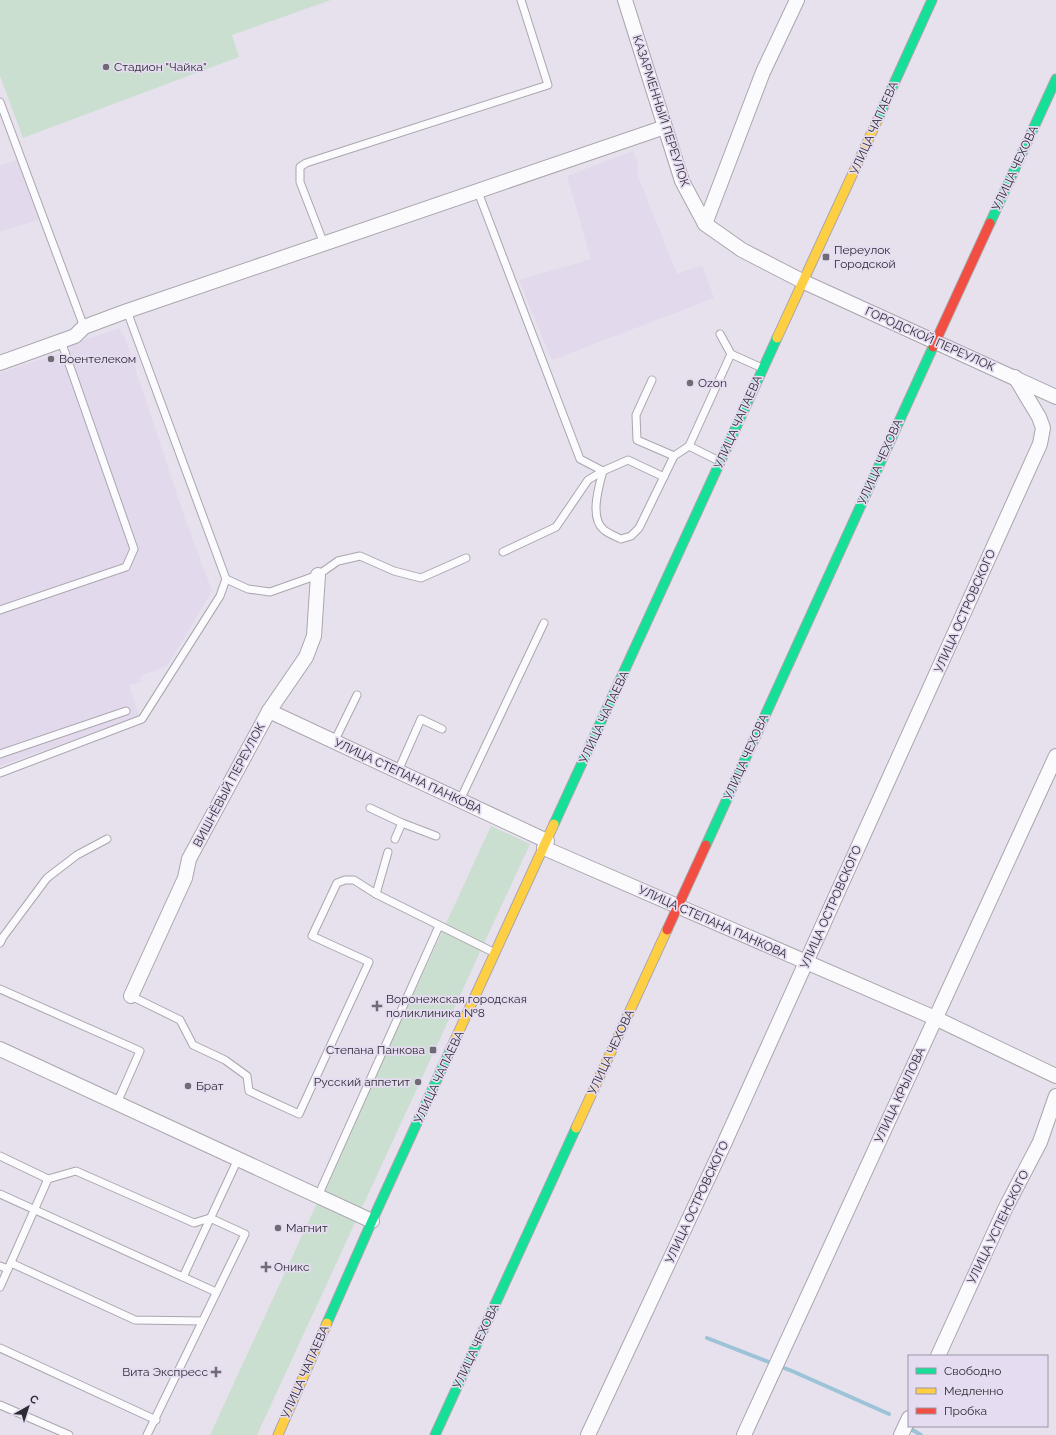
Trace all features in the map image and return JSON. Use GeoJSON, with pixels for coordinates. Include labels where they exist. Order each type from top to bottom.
{"type":"FeatureCollection","features":[{"type":"Feature","properties":{"kind":"street","name":"КАЗАРМЕННЫЙ ПЕРЕУЛОК"},"geometry":{"type":"LineString","coordinates":[[625,0],[682,181],[705,224],[742,250],[804,282]]}},
{"type":"Feature","properties":{"kind":"street"},"geometry":{"type":"LineString","coordinates":[[705,224],[763,72],[797,0]]}},
{"type":"Feature","properties":{"kind":"street","name":"УЛИЦА ЧАПАЕВА"},"geometry":{"type":"LineString","coordinates":[[278,1435],[372,1221],[546,844],[762,369],[804,282],[932,0]]}},
{"type":"Feature","properties":{"kind":"street","name":"УЛИЦА ЧЕХОВА"},"geometry":{"type":"LineString","coordinates":[[435,1435],[1056,79]]}},
{"type":"Feature","properties":{"kind":"street"},"geometry":{"type":"LineString","coordinates":[[0,363],[74,336],[84,327],[127,311],[665,127]]}},
{"type":"Feature","properties":{"kind":"street","name":"ГОРОДСКОЙ ПЕРЕУЛОК"},"geometry":{"type":"LineString","coordinates":[[804,282],[1056,397]]}},
{"type":"Feature","properties":{"kind":"street","name":"УЛИЦА ОСТРОВСКОГО"},"geometry":{"type":"LineString","coordinates":[[588,1435],[724,1144],[1040,444],[1043,428],[1039,417],[1015,377]]}},
{"type":"Feature","properties":{"kind":"street","name":"ВИШНЁВЫЙ ПЕРЕУЛОК"},"geometry":{"type":"LineString","coordinates":[[131,996],[185,878],[189,858],[269,711],[306,657],[314,636],[318,575]]}},
{"type":"Feature","properties":{"kind":"street","name":"УЛИЦА СТЕПАНА ПАНКОВА"},"geometry":{"type":"LineString","coordinates":[[269,711],[398,770],[546,844],[678,906],[935,1018],[1056,1076]]}},
{"type":"Feature","properties":{"kind":"street","name":"УЛИЦА КРЫЛОВА"},"geometry":{"type":"LineString","coordinates":[[744,1435],[1056,756]]}},
{"type":"Feature","properties":{"kind":"street"},"geometry":{"type":"LineString","coordinates":[[0,1049],[372,1221]]}},
{"type":"Feature","properties":{"kind":"street","name":"УЛИЦА УСПЕНСКОГО"},"geometry":{"type":"LineString","coordinates":[[938,1355],[1005,1209],[1040,1142],[1056,1096]]}},
{"type":"Feature","properties":{"kind":"street"},"geometry":{"type":"LineString","coordinates":[[901,1435],[908,1420]]}},
{"type":"Feature","properties":{"kind":"lane"},"geometry":{"type":"LineString","coordinates":[[324,244],[300,182],[300,167],[313,161],[548,85],[521,0]]}},
{"type":"Feature","properties":{"kind":"lane"},"geometry":{"type":"LineString","coordinates":[[0,102],[84,327]]}},
{"type":"Feature","properties":{"kind":"lane"},"geometry":{"type":"LineString","coordinates":[[478,192],[580,459],[603,471]]}},
{"type":"Feature","properties":{"kind":"lane"},"geometry":{"type":"LineString","coordinates":[[0,773],[142,719],[220,596],[226,579],[127,311]]}},
{"type":"Feature","properties":{"kind":"lane"},"geometry":{"type":"LineString","coordinates":[[720,334],[731,354],[762,369]]}},
{"type":"Feature","properties":{"kind":"lane"},"geometry":{"type":"LineString","coordinates":[[0,610],[126,567],[134,549],[61,341]]}},
{"type":"Feature","properties":{"kind":"lane"},"geometry":{"type":"LineString","coordinates":[[603,471],[597,498],[596,517],[603,529],[621,539],[631,536],[639,528],[674,456],[688,446],[731,354]]}},
{"type":"Feature","properties":{"kind":"lane"},"geometry":{"type":"LineString","coordinates":[[652,380],[636,415],[637,440],[674,456]]}},
{"type":"Feature","properties":{"kind":"lane"},"geometry":{"type":"LineString","coordinates":[[688,446],[720,462]]}},
{"type":"Feature","properties":{"kind":"lane"},"geometry":{"type":"LineString","coordinates":[[503,552],[556,527],[588,480],[603,471],[628,460],[664,477]]}},
{"type":"Feature","properties":{"kind":"lane"},"geometry":{"type":"LineString","coordinates":[[226,579],[248,589],[270,592],[318,575],[338,561],[360,556],[394,571],[421,578],[466,558]]}},
{"type":"Feature","properties":{"kind":"lane"},"geometry":{"type":"LineString","coordinates":[[460,800],[544,623]]}},
{"type":"Feature","properties":{"kind":"lane"},"geometry":{"type":"LineString","coordinates":[[334,742],[357,695]]}},
{"type":"Feature","properties":{"kind":"lane"},"geometry":{"type":"LineString","coordinates":[[0,754],[126,711]]}},
{"type":"Feature","properties":{"kind":"lane"},"geometry":{"type":"LineString","coordinates":[[398,770],[421,720],[442,729]]}},
{"type":"Feature","properties":{"kind":"lane"},"geometry":{"type":"LineString","coordinates":[[370,808],[402,823],[436,836]]}},
{"type":"Feature","properties":{"kind":"lane"},"geometry":{"type":"LineString","coordinates":[[395,838],[402,823]]}},
{"type":"Feature","properties":{"kind":"lane"},"geometry":{"type":"LineString","coordinates":[[0,943],[47,878],[77,854],[107,839]]}},
{"type":"Feature","properties":{"kind":"lane"},"geometry":{"type":"LineString","coordinates":[[376,894],[388,852]]}},
{"type":"Feature","properties":{"kind":"lane"},"geometry":{"type":"LineString","coordinates":[[131,996],[180,1020],[193,1045],[225,1060],[247,1076],[250,1092],[299,1114],[369,962],[312,936],[337,883],[345,880],[354,880],[376,894],[495,954]]}},
{"type":"Feature","properties":{"kind":"lane"},"geometry":{"type":"LineString","coordinates":[[318,1196],[439,926]]}},
{"type":"Feature","properties":{"kind":"lane"},"geometry":{"type":"LineString","coordinates":[[0,989],[140,1051],[117,1104]]}},
{"type":"Feature","properties":{"kind":"lane"},"geometry":{"type":"LineString","coordinates":[[0,1156],[48,1179],[76,1171],[194,1223],[210,1218],[245,1234],[202,1321],[156,1420],[147,1435]]}},
{"type":"Feature","properties":{"kind":"lane"},"geometry":{"type":"LineString","coordinates":[[183,1277],[238,1159]]}},
{"type":"Feature","properties":{"kind":"lane"},"geometry":{"type":"LineString","coordinates":[[0,1287],[48,1179]]}},
{"type":"Feature","properties":{"kind":"lane"},"geometry":{"type":"LineString","coordinates":[[0,1194],[216,1292]]}},
{"type":"Feature","properties":{"kind":"lane"},"geometry":{"type":"LineString","coordinates":[[0,1266],[9,1266],[135,1320],[202,1321]]}},
{"type":"Feature","properties":{"kind":"lane"},"geometry":{"type":"LineString","coordinates":[[0,1348],[156,1420]]}},
{"type":"Feature","properties":{"kind":"lane"},"geometry":{"type":"LineString","coordinates":[[0,1405],[69,1435]]}},
{"type":"Feature","properties":{"kind":"shaded area"},"geometry":{"type":"Polygon","coordinates":[[[633,151],[638,165],[637,174],[677,274],[702,265],[714,298],[552,360],[519,280],[591,259],[567,176],[633,151]]]}},
{"type":"Feature","properties":{"kind":"shaded area"},"geometry":{"type":"Polygon","coordinates":[[[21,159],[40,219],[0,232],[0,165],[21,159]]]}},
{"type":"Feature","properties":{"kind":"shaded area"},"geometry":{"type":"Polygon","coordinates":[[[120,328],[126,341],[184,516],[212,591],[167,666],[140,676],[141,682],[129,685],[139,716],[0,766],[0,373],[70,350],[69,345],[120,328]]]}},
{"type":"Feature","properties":{"kind":"green space","name":"Стадион \"Чайка\""},"geometry":{"type":"Polygon","coordinates":[[[0,0],[331,0],[232,35],[239,57],[23,138],[0,76],[0,0]]]}},
{"type":"Feature","properties":{"kind":"green space"},"geometry":{"type":"Polygon","coordinates":[[[491,826],[530,844],[257,1435],[210,1435],[491,826]]]}},
{"type":"Feature","properties":{"kind":"waterway"},"geometry":{"type":"LineString","coordinates":[[707,1338],[792,1371],[889,1414]]}},
{"type":"Feature","properties":{"kind":"waterway"},"geometry":{"type":"LineString","coordinates":[[909,1428],[921,1435]]}},
{"type":"Feature","properties":{"kind":"traffic: fast"},"geometry":{"type":"LineString","coordinates":[[877,121],[932,0]]}},
{"type":"Feature","properties":{"kind":"traffic: fast"},"geometry":{"type":"LineString","coordinates":[[990,223],[1056,79]]}},
{"type":"Feature","properties":{"kind":"traffic: fast"},"geometry":{"type":"LineString","coordinates":[[554,824],[777,338]]}},
{"type":"Feature","properties":{"kind":"traffic: fast"},"geometry":{"type":"LineString","coordinates":[[706,845],[933,347]]}},
{"type":"Feature","properties":{"kind":"traffic: fast"},"geometry":{"type":"LineString","coordinates":[[327,1323],[454,1042]]}},
{"type":"Feature","properties":{"kind":"traffic: fast"},"geometry":{"type":"LineString","coordinates":[[435,1435],[576,1128]]}},
{"type":"Feature","properties":{"kind":"traffic: slow"},"geometry":{"type":"LineString","coordinates":[[777,338],[877,121]]}},
{"type":"Feature","properties":{"kind":"traffic: slow"},"geometry":{"type":"LineString","coordinates":[[454,1042],[554,824]]}},
{"type":"Feature","properties":{"kind":"traffic: slow"},"geometry":{"type":"LineString","coordinates":[[576,1128],[667,930]]}},
{"type":"Feature","properties":{"kind":"traffic: slow"},"geometry":{"type":"LineString","coordinates":[[278,1435],[327,1323]]}},
{"type":"Feature","properties":{"kind":"traffic: jam"},"geometry":{"type":"LineString","coordinates":[[933,347],[990,223]]}},
{"type":"Feature","properties":{"kind":"traffic: jam"},"geometry":{"type":"LineString","coordinates":[[667,930],[706,845]]}},
{"type":"Feature","properties":{"kind":"place","name":"Стадион \"Чайка\""},"geometry":{"type":"Point","coordinates":[106,67]}},
{"type":"Feature","properties":{"kind":"place","name":"Переулок Городской"},"geometry":{"type":"Point","coordinates":[826,257]}},
{"type":"Feature","properties":{"kind":"place","name":"Воентелеком"},"geometry":{"type":"Point","coordinates":[51,359]}},
{"type":"Feature","properties":{"kind":"place","name":"Ozon"},"geometry":{"type":"Point","coordinates":[690,383]}},
{"type":"Feature","properties":{"kind":"place","name":"Воронежская городская поликлиника №8"},"geometry":{"type":"Point","coordinates":[377,1006]}},
{"type":"Feature","properties":{"kind":"place","name":"Степана Панкова"},"geometry":{"type":"Point","coordinates":[433,1050]}},
{"type":"Feature","properties":{"kind":"place","name":"Русский аппетит"},"geometry":{"type":"Point","coordinates":[418,1082]}},
{"type":"Feature","properties":{"kind":"place","name":"Брат"},"geometry":{"type":"Point","coordinates":[188,1086]}},
{"type":"Feature","properties":{"kind":"place","name":"Магнит"},"geometry":{"type":"Point","coordinates":[278,1228]}},
{"type":"Feature","properties":{"kind":"place","name":"Оникс"},"geometry":{"type":"Point","coordinates":[266,1267]}},
{"type":"Feature","properties":{"kind":"place","name":"Вита Экспресс"},"geometry":{"type":"Point","coordinates":[216,1372]}}]}
